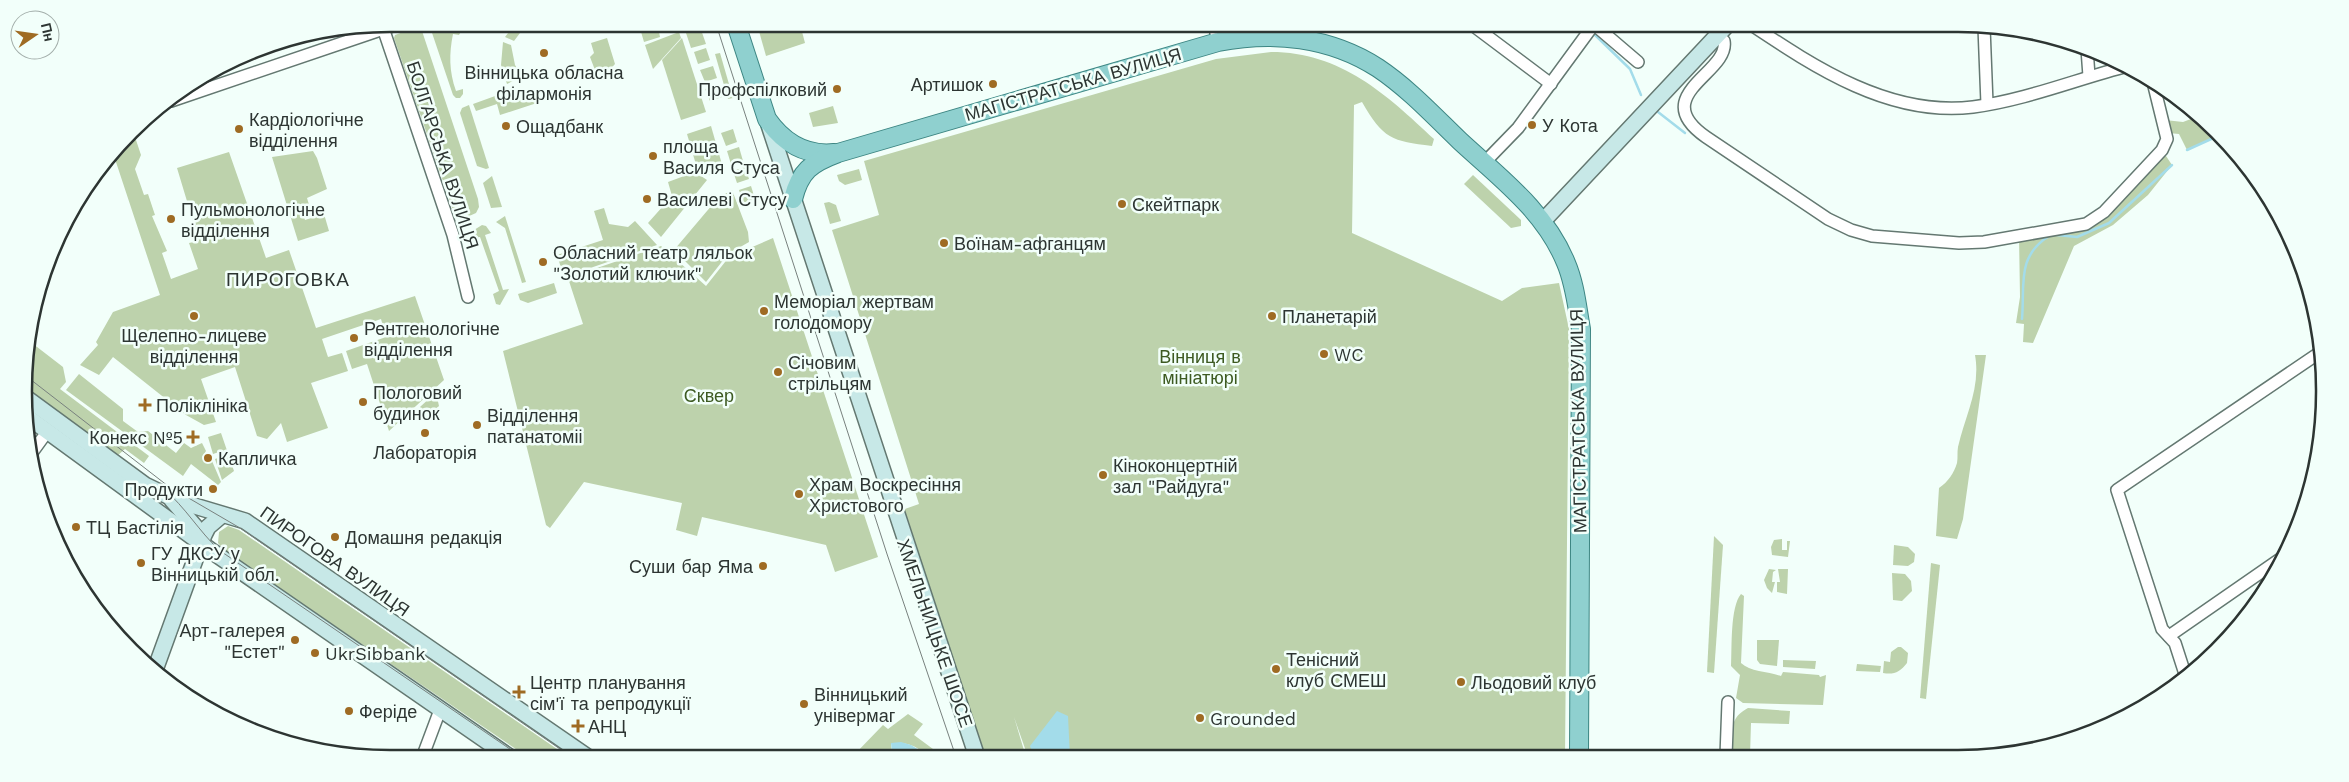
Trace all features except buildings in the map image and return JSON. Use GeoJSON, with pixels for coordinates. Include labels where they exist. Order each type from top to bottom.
{"type":"FeatureCollection","features":[{"type":"Feature","properties":{"kind":"main road","name":"ХМЕЛЬНИЦЬКЕ ШОСЕ"},"geometry":{"type":"LineString","coordinates":[[739,32],[906,548],[975,750]]}},
{"type":"Feature","properties":{"kind":"main road"},"geometry":{"type":"LineString","coordinates":[[1543,221],[1721,32]]}},
{"type":"Feature","properties":{"kind":"main road","name":"МАГІСТРАТСЬКА ВУЛИЦЯ"},"geometry":{"type":"LineString","coordinates":[[838,153],[1218,42],[1252,36],[1283,36],[1316,42],[1353,55],[1378,68],[1400,85],[1526,201],[1543,221],[1566,263],[1575,293],[1580,329],[1580,750]]}},
{"type":"Feature","properties":{"kind":"main road"},"geometry":{"type":"LineString","coordinates":[[767,118],[782,137],[792,144],[815,152],[838,153]]}},
{"type":"Feature","properties":{"kind":"main road"},"geometry":{"type":"LineString","coordinates":[[793,199],[797,182],[802,174],[808,168],[838,153]]}},
{"type":"Feature","properties":{"kind":"main road","name":"ПИРОГОВА ВУЛИЦЯ"},"geometry":{"type":"LineString","coordinates":[[33,403],[141,491],[202,544],[499,750]]}},
{"type":"Feature","properties":{"kind":"main road","name":"ПИРОГОВА ВУЛИЦЯ"},"geometry":{"type":"LineString","coordinates":[[34,422],[141,491],[168,496],[245,521],[577,750]]}},
{"type":"Feature","properties":{"kind":"main road"},"geometry":{"type":"LineString","coordinates":[[168,496],[181,508],[198,530],[202,544]]}},
{"type":"Feature","properties":{"kind":"main road"},"geometry":{"type":"LineString","coordinates":[[158,663],[208,527],[222,515]]}},
{"type":"Feature","properties":{"kind":"street","name":"БОЛГАРСЬКА ВУЛИЦЯ"},"geometry":{"type":"LineString","coordinates":[[385,32],[453,235],[468,297]]}},
{"type":"Feature","properties":{"kind":"street"},"geometry":{"type":"LineString","coordinates":[[1216,32],[1218,42]]}},
{"type":"Feature","properties":{"kind":"street"},"geometry":{"type":"LineString","coordinates":[[1482,32],[1551,84]]}},
{"type":"Feature","properties":{"kind":"street"},"geometry":{"type":"LineString","coordinates":[[1484,163],[1518,128],[1588,32]]}},
{"type":"Feature","properties":{"kind":"street"},"geometry":{"type":"LineString","coordinates":[[1603,32],[1638,62]]}},
{"type":"Feature","properties":{"kind":"street"},"geometry":{"type":"LineString","coordinates":[[1763,32],[1829,73],[1886,98],[1923,107],[1959,108],[1987,104],[2117,69]]}},
{"type":"Feature","properties":{"kind":"street"},"geometry":{"type":"LineString","coordinates":[[190,94],[365,33]]}},
{"type":"Feature","properties":{"kind":"street"},"geometry":{"type":"LineString","coordinates":[[1984,33],[1987,104]]}},
{"type":"Feature","properties":{"kind":"street"},"geometry":{"type":"LineString","coordinates":[[1718,35],[1724,41],[1723,51],[1692,90],[1686,102],[1685,115],[1690,124],[1706,137],[1828,219],[1851,230],[1872,236],[1971,243],[2086,224],[2104,212],[2162,150],[2167,139],[2155,92]]}},
{"type":"Feature","properties":{"kind":"street"},"geometry":{"type":"LineString","coordinates":[[2088,57],[2089,76]]}},
{"type":"Feature","properties":{"kind":"street"},"geometry":{"type":"LineString","coordinates":[[2183,669],[2177,649],[2162,628],[2117,490],[2315,356]]}},
{"type":"Feature","properties":{"kind":"street"},"geometry":{"type":"LineString","coordinates":[[37,446],[47,432]]}},
{"type":"Feature","properties":{"kind":"street"},"geometry":{"type":"LineString","coordinates":[[2169,636],[2271,566]]}},
{"type":"Feature","properties":{"kind":"street"},"geometry":{"type":"LineString","coordinates":[[1726,750],[1728,702]]}},
{"type":"Feature","properties":{"kind":"street"},"geometry":{"type":"LineString","coordinates":[[425,750],[440,710]]}},
{"type":"Feature","properties":{"kind":"green space"},"geometry":{"type":"Polygon","coordinates":[[[403,32],[422,32],[478,199],[479,207],[476,213],[467,217],[466,215],[456,219],[394,38],[395,35],[403,32]]]}},
{"type":"Feature","properties":{"kind":"green space"},"geometry":{"type":"Polygon","coordinates":[[[432,32],[461,32],[459,35],[453,34],[450,62],[456,91],[463,89],[463,94],[460,98],[456,98],[453,95],[432,32]]]}},
{"type":"Feature","properties":{"kind":"green space"},"geometry":{"type":"Polygon","coordinates":[[[509,32],[522,32],[514,41],[505,37],[509,32]]]}},
{"type":"Feature","properties":{"kind":"green space"},"geometry":{"type":"Polygon","coordinates":[[[641,32],[659,32],[660,37],[644,42],[641,32]]]}},
{"type":"Feature","properties":{"kind":"green space"},"geometry":{"type":"Polygon","coordinates":[[[679,32],[681,38],[653,69],[645,45],[679,32]]]}},
{"type":"Feature","properties":{"kind":"green space"},"geometry":{"type":"Polygon","coordinates":[[[686,32],[702,32],[706,44],[691,48],[686,32]]]}},
{"type":"Feature","properties":{"kind":"green space"},"geometry":{"type":"Polygon","coordinates":[[[759,32],[802,32],[805,43],[766,56],[759,32]]]}},
{"type":"Feature","properties":{"kind":"green space"},"geometry":{"type":"Polygon","coordinates":[[[607,38],[615,64],[603,77],[598,78],[590,57],[594,53],[591,43],[607,38]]]}},
{"type":"Feature","properties":{"kind":"green space"},"geometry":{"type":"Polygon","coordinates":[[[682,38],[706,112],[681,120],[662,60],[682,38]]]}},
{"type":"Feature","properties":{"kind":"green space"},"geometry":{"type":"Polygon","coordinates":[[[503,42],[511,45],[515,65],[522,76],[507,84],[501,65],[503,42]]]}},
{"type":"Feature","properties":{"kind":"green space"},"geometry":{"type":"Polygon","coordinates":[[[706,48],[710,60],[698,64],[694,52],[706,48]]]}},
{"type":"Feature","properties":{"kind":"green space","name":"Вінниця в мініатюрі"},"geometry":{"type":"Polygon","coordinates":[[[1271,52],[1296,54],[1319,59],[1341,68],[1380,92],[1434,139],[1432,146],[1398,140],[1383,131],[1376,124],[1362,102],[1354,105],[1352,233],[1502,301],[1522,288],[1559,283],[1569,329],[1565,750],[1026,750],[1014,717],[1024,750],[982,750],[902,510],[919,504],[832,230],[879,215],[864,161],[1216,59],[1271,52]]]}},
{"type":"Feature","properties":{"kind":"green space"},"geometry":{"type":"Polygon","coordinates":[[[720,53],[733,98],[728,99],[715,54],[720,53]]]}},
{"type":"Feature","properties":{"kind":"green space"},"geometry":{"type":"Polygon","coordinates":[[[713,66],[717,78],[705,82],[700,70],[713,66]]]}},
{"type":"Feature","properties":{"kind":"green space"},"geometry":{"type":"Polygon","coordinates":[[[718,85],[722,97],[710,101],[705,89],[718,85]]]}},
{"type":"Feature","properties":{"kind":"green space"},"geometry":{"type":"Polygon","coordinates":[[[509,91],[532,98],[541,95],[543,101],[500,115],[497,104],[476,111],[473,104],[509,91]]]}},
{"type":"Feature","properties":{"kind":"green space"},"geometry":{"type":"Polygon","coordinates":[[[469,105],[489,168],[486,169],[477,166],[460,113],[462,108],[469,105]]]}},
{"type":"Feature","properties":{"kind":"green space"},"geometry":{"type":"Polygon","coordinates":[[[833,106],[838,123],[813,127],[809,113],[833,106]]]}},
{"type":"Feature","properties":{"kind":"green space"},"geometry":{"type":"Polygon","coordinates":[[[2191,119],[2212,139],[2187,150],[2179,134],[2168,133],[2165,120],[2183,122],[2191,119]]]}},
{"type":"Feature","properties":{"kind":"green space"},"geometry":{"type":"Polygon","coordinates":[[[711,126],[723,168],[711,176],[697,168],[687,134],[711,126]]]}},
{"type":"Feature","properties":{"kind":"green space"},"geometry":{"type":"Polygon","coordinates":[[[733,129],[737,142],[726,146],[721,133],[733,129]]]}},
{"type":"Feature","properties":{"kind":"green space"},"geometry":{"type":"Polygon","coordinates":[[[136,140],[141,155],[135,169],[144,195],[148,194],[155,215],[152,216],[167,251],[162,253],[171,279],[198,269],[189,243],[199,241],[177,168],[229,152],[266,258],[289,250],[316,328],[415,296],[444,380],[389,431],[367,364],[352,369],[346,351],[386,337],[381,319],[322,339],[328,357],[342,353],[348,371],[311,383],[328,428],[287,442],[281,423],[267,439],[257,436],[235,367],[201,379],[216,422],[204,425],[186,415],[113,357],[99,375],[80,365],[98,345],[96,342],[113,312],[160,295],[116,162],[136,140]]]}},
{"type":"Feature","properties":{"kind":"green space"},"geometry":{"type":"Polygon","coordinates":[[[739,147],[743,161],[731,164],[727,151],[739,147]]]}},
{"type":"Feature","properties":{"kind":"green space"},"geometry":{"type":"Polygon","coordinates":[[[2162,150],[2172,165],[2148,195],[2113,225],[2074,246],[2033,343],[2023,342],[2024,324],[2016,323],[2020,297],[2019,236],[2086,224],[2162,150]]]}},
{"type":"Feature","properties":{"kind":"green space"},"geometry":{"type":"Polygon","coordinates":[[[313,151],[327,189],[307,198],[310,208],[302,211],[305,220],[324,214],[329,231],[298,241],[272,157],[313,151]]]}},
{"type":"Feature","properties":{"kind":"green space"},"geometry":{"type":"Polygon","coordinates":[[[745,167],[749,179],[737,183],[733,171],[745,167]]]}},
{"type":"Feature","properties":{"kind":"green space"},"geometry":{"type":"Polygon","coordinates":[[[859,169],[862,180],[845,185],[839,181],[837,175],[859,169]]]}},
{"type":"Feature","properties":{"kind":"green space"},"geometry":{"type":"Polygon","coordinates":[[[695,172],[707,180],[661,237],[648,223],[672,196],[668,182],[695,172]]]}},
{"type":"Feature","properties":{"kind":"green space"},"geometry":{"type":"Polygon","coordinates":[[[1473,175],[1521,220],[1521,226],[1511,228],[1464,184],[1473,175]]]}},
{"type":"Feature","properties":{"kind":"green space"},"geometry":{"type":"Polygon","coordinates":[[[492,176],[502,207],[491,208],[483,183],[492,176]]]}},
{"type":"Feature","properties":{"kind":"green space"},"geometry":{"type":"Polygon","coordinates":[[[751,186],[755,199],[743,203],[739,190],[751,186]]]}},
{"type":"Feature","properties":{"kind":"green space"},"geometry":{"type":"Polygon","coordinates":[[[732,190],[748,232],[749,242],[728,254],[706,282],[674,250],[718,198],[732,190]]]}},
{"type":"Feature","properties":{"kind":"green space"},"geometry":{"type":"Polygon","coordinates":[[[829,202],[836,205],[841,221],[830,224],[824,203],[829,202]]]}},
{"type":"Feature","properties":{"kind":"green space"},"geometry":{"type":"Polygon","coordinates":[[[604,208],[609,224],[628,227],[635,221],[657,245],[570,275],[562,271],[557,255],[603,240],[594,211],[604,208]]]}},
{"type":"Feature","properties":{"kind":"green space"},"geometry":{"type":"Polygon","coordinates":[[[505,216],[526,282],[522,283],[505,228],[496,222],[505,216]]]}},
{"type":"Feature","properties":{"kind":"green space"},"geometry":{"type":"Polygon","coordinates":[[[482,225],[486,226],[491,233],[485,235],[503,290],[509,289],[500,305],[496,304],[493,294],[499,291],[480,237],[474,238],[474,230],[482,225]]]}},
{"type":"Feature","properties":{"kind":"green space","name":"Сквер"},"geometry":{"type":"Polygon","coordinates":[[[773,238],[878,557],[835,572],[826,545],[702,517],[697,536],[676,530],[682,503],[584,482],[550,528],[546,525],[503,351],[583,324],[568,278],[661,246],[706,286],[729,257],[773,238]]]}},
{"type":"Feature","properties":{"kind":"green space"},"geometry":{"type":"Polygon","coordinates":[[[554,283],[557,293],[528,303],[520,300],[518,294],[554,283]]]}},
{"type":"Feature","properties":{"kind":"green space"},"geometry":{"type":"Polygon","coordinates":[[[36,346],[63,367],[66,382],[60,389],[149,456],[144,463],[125,449],[117,456],[32,393],[36,346]]]}},
{"type":"Feature","properties":{"kind":"green space"},"geometry":{"type":"Polygon","coordinates":[[[1975,355],[1986,355],[1963,519],[1957,539],[1936,536],[1939,488],[1950,477],[1957,463],[1958,447],[1976,379],[1975,355]]]}},
{"type":"Feature","properties":{"kind":"green space"},"geometry":{"type":"Polygon","coordinates":[[[79,374],[123,409],[123,421],[138,432],[148,431],[176,453],[184,443],[191,448],[202,443],[206,451],[202,457],[204,461],[212,461],[221,482],[218,485],[191,464],[183,476],[66,390],[79,374]]]}},
{"type":"Feature","properties":{"kind":"green space"},"geometry":{"type":"Polygon","coordinates":[[[432,396],[437,397],[439,406],[431,413],[423,413],[420,407],[432,396]]]}},
{"type":"Feature","properties":{"kind":"green space"},"geometry":{"type":"Polygon","coordinates":[[[221,433],[234,471],[222,480],[215,459],[227,455],[225,450],[213,454],[208,437],[221,433]]]}},
{"type":"Feature","properties":{"kind":"green space"},"geometry":{"type":"Polygon","coordinates":[[[228,526],[239,530],[558,750],[517,750],[225,551],[218,543],[219,532],[228,526]]]}},
{"type":"Feature","properties":{"kind":"green space"},"geometry":{"type":"Polygon","coordinates":[[[1714,536],[1723,545],[1714,673],[1707,672],[1714,536]]]}},
{"type":"Feature","properties":{"kind":"green space"},"geometry":{"type":"Polygon","coordinates":[[[1782,539],[1782,550],[1787,550],[1787,541],[1790,541],[1788,557],[1772,555],[1771,547],[1774,540],[1782,539]]]}},
{"type":"Feature","properties":{"kind":"green space"},"geometry":{"type":"Polygon","coordinates":[[[1894,545],[1908,547],[1915,554],[1914,562],[1908,566],[1893,565],[1894,545]]]}},
{"type":"Feature","properties":{"kind":"green space"},"geometry":{"type":"Polygon","coordinates":[[[1931,563],[1940,565],[1926,699],[1920,698],[1931,563]]]}},
{"type":"Feature","properties":{"kind":"green space"},"geometry":{"type":"Polygon","coordinates":[[[1769,569],[1776,570],[1773,572],[1772,582],[1775,582],[1772,593],[1767,588],[1764,580],[1769,569]]]}},
{"type":"Feature","properties":{"kind":"green space"},"geometry":{"type":"Polygon","coordinates":[[[1778,569],[1788,569],[1787,594],[1777,592],[1777,582],[1780,582],[1778,569]]]}},
{"type":"Feature","properties":{"kind":"green space"},"geometry":{"type":"Polygon","coordinates":[[[1892,573],[1905,574],[1911,581],[1912,591],[1902,601],[1893,600],[1892,573]]]}},
{"type":"Feature","properties":{"kind":"green space"},"geometry":{"type":"Polygon","coordinates":[[[1741,594],[1744,596],[1741,663],[1754,670],[1781,676],[1783,672],[1819,675],[1820,677],[1826,675],[1823,705],[1743,703],[1736,698],[1740,675],[1731,666],[1733,618],[1737,600],[1741,594]]]}},
{"type":"Feature","properties":{"kind":"green space"},"geometry":{"type":"Polygon","coordinates":[[[1757,640],[1779,640],[1777,666],[1760,664],[1757,660],[1757,640]]]}},
{"type":"Feature","properties":{"kind":"green space"},"geometry":{"type":"Polygon","coordinates":[[[1901,647],[1908,653],[1907,663],[1896,672],[1890,674],[1883,673],[1884,661],[1890,662],[1891,652],[1901,647]]]}},
{"type":"Feature","properties":{"kind":"green space"},"geometry":{"type":"Polygon","coordinates":[[[1783,660],[1816,661],[1815,669],[1783,667],[1783,660]]]}},
{"type":"Feature","properties":{"kind":"green space"},"geometry":{"type":"Polygon","coordinates":[[[1857,664],[1881,666],[1880,672],[1856,671],[1857,664]]]}},
{"type":"Feature","properties":{"kind":"green space"},"geometry":{"type":"Polygon","coordinates":[[[1748,708],[1790,711],[1789,724],[1751,723],[1750,750],[1732,750],[1732,728],[1741,712],[1748,708]]]}},
{"type":"Feature","properties":{"kind":"green space"},"geometry":{"type":"Polygon","coordinates":[[[908,714],[923,724],[914,735],[933,749],[919,750],[908,744],[900,743],[891,744],[892,750],[859,750],[883,725],[888,729],[908,714]]]}},
{"type":"Feature","properties":{"kind":"water"},"geometry":{"type":"Polygon","coordinates":[[[1057,711],[1068,716],[1070,750],[1031,750],[1030,746],[1057,711]]]}},
{"type":"Feature","properties":{"kind":"water"},"geometry":{"type":"Polygon","coordinates":[[[901,742],[919,750],[892,750],[891,743],[901,742]]]}},
{"type":"Feature","properties":{"kind":"waterway"},"geometry":{"type":"LineString","coordinates":[[1592,32],[1630,69],[1641,95]]}},
{"type":"Feature","properties":{"kind":"waterway"},"geometry":{"type":"LineString","coordinates":[[1658,112],[1685,133]]}},
{"type":"Feature","properties":{"kind":"waterway"},"geometry":{"type":"LineString","coordinates":[[2187,150],[2212,139]]}},
{"type":"Feature","properties":{"kind":"waterway"},"geometry":{"type":"LineString","coordinates":[[2057,235],[2077,237],[2109,223],[2172,165]]}},
{"type":"Feature","properties":{"kind":"waterway"},"geometry":{"type":"LineString","coordinates":[[2022,319],[2023,283],[2027,263],[2031,253],[2038,244],[2049,236]]}},
{"type":"Feature","properties":{"kind":"tram line"},"geometry":{"type":"LineString","coordinates":[[719,32],[887,554],[954,750]]}},
{"type":"Feature","properties":{"kind":"tram line"},"geometry":{"type":"LineString","coordinates":[[32,381],[168,486],[240,528],[561,750]]}},
{"type":"Feature","properties":{"kind":"tram line"},"geometry":{"type":"LineString","coordinates":[[164,489],[179,503],[219,550],[511,750]]}},
{"type":"Feature","properties":{"kind":"place","name":"Вінницька обласна філармонія"},"geometry":{"type":"Point","coordinates":[544,53]}},
{"type":"Feature","properties":{"kind":"place","name":"Артишок"},"geometry":{"type":"Point","coordinates":[993,84]}},
{"type":"Feature","properties":{"kind":"place","name":"Профспілковий"},"geometry":{"type":"Point","coordinates":[837,89]}},
{"type":"Feature","properties":{"kind":"place","name":"У Кота"},"geometry":{"type":"Point","coordinates":[1532,125]}},
{"type":"Feature","properties":{"kind":"place","name":"Ощадбанк"},"geometry":{"type":"Point","coordinates":[506,126]}},
{"type":"Feature","properties":{"kind":"place","name":"Кардіологічне відділення"},"geometry":{"type":"Point","coordinates":[239,129]}},
{"type":"Feature","properties":{"kind":"place","name":"площа Василя Стуса"},"geometry":{"type":"Point","coordinates":[653,156]}},
{"type":"Feature","properties":{"kind":"place","name":"Василеві Стусу"},"geometry":{"type":"Point","coordinates":[647,199]}},
{"type":"Feature","properties":{"kind":"place","name":"Скейтпарк"},"geometry":{"type":"Point","coordinates":[1122,204]}},
{"type":"Feature","properties":{"kind":"place","name":"Пульмонологічне відділення"},"geometry":{"type":"Point","coordinates":[171,219]}},
{"type":"Feature","properties":{"kind":"place","name":"Воїнам-афганцям"},"geometry":{"type":"Point","coordinates":[944,243]}},
{"type":"Feature","properties":{"kind":"place","name":"Обласний театр ляльок \"Золотий ключик\""},"geometry":{"type":"Point","coordinates":[543,262]}},
{"type":"Feature","properties":{"kind":"place","name":"Меморіал жертвам голодомору"},"geometry":{"type":"Point","coordinates":[764,311]}},
{"type":"Feature","properties":{"kind":"place","name":"Щелепно-лицеве відділення"},"geometry":{"type":"Point","coordinates":[194,316]}},
{"type":"Feature","properties":{"kind":"place","name":"Планетарій"},"geometry":{"type":"Point","coordinates":[1272,316]}},
{"type":"Feature","properties":{"kind":"place","name":"Рентгенологічне відділення"},"geometry":{"type":"Point","coordinates":[354,338]}},
{"type":"Feature","properties":{"kind":"place","name":"WC"},"geometry":{"type":"Point","coordinates":[1324,354]}},
{"type":"Feature","properties":{"kind":"place","name":"Січовим стрільцям"},"geometry":{"type":"Point","coordinates":[778,372]}},
{"type":"Feature","properties":{"kind":"place","name":"Пологовий будинок"},"geometry":{"type":"Point","coordinates":[363,402]}},
{"type":"Feature","properties":{"kind":"place","name":"Поліклініка"},"geometry":{"type":"Point","coordinates":[145,405]}},
{"type":"Feature","properties":{"kind":"place","name":"Відділення патанатоміі"},"geometry":{"type":"Point","coordinates":[477,425]}},
{"type":"Feature","properties":{"kind":"place","name":"Лабораторія"},"geometry":{"type":"Point","coordinates":[425,433]}},
{"type":"Feature","properties":{"kind":"place","name":"Конекс №5"},"geometry":{"type":"Point","coordinates":[193,437]}},
{"type":"Feature","properties":{"kind":"place","name":"Капличка"},"geometry":{"type":"Point","coordinates":[208,458]}},
{"type":"Feature","properties":{"kind":"place","name":"Кіноконцертній зал \"Райдуга\""},"geometry":{"type":"Point","coordinates":[1103,475]}},
{"type":"Feature","properties":{"kind":"place","name":"Продукти"},"geometry":{"type":"Point","coordinates":[213,489]}},
{"type":"Feature","properties":{"kind":"place","name":"Храм Воскресіння Христового"},"geometry":{"type":"Point","coordinates":[799,494]}},
{"type":"Feature","properties":{"kind":"place","name":"ТЦ Бастілія"},"geometry":{"type":"Point","coordinates":[76,527]}},
{"type":"Feature","properties":{"kind":"place","name":"Домашня редакція"},"geometry":{"type":"Point","coordinates":[335,537]}},
{"type":"Feature","properties":{"kind":"place","name":"ГУ ДКСУ у Вінницькій обл."},"geometry":{"type":"Point","coordinates":[141,563]}},
{"type":"Feature","properties":{"kind":"place","name":"Суши бар Яма"},"geometry":{"type":"Point","coordinates":[763,566]}},
{"type":"Feature","properties":{"kind":"place","name":"Арт-галерея \"Естет\""},"geometry":{"type":"Point","coordinates":[295,640]}},
{"type":"Feature","properties":{"kind":"place","name":"UkrSibbank"},"geometry":{"type":"Point","coordinates":[315,653]}},
{"type":"Feature","properties":{"kind":"place","name":"Тенісний клуб СМЕШ"},"geometry":{"type":"Point","coordinates":[1276,669]}},
{"type":"Feature","properties":{"kind":"place","name":"Льодовий клуб"},"geometry":{"type":"Point","coordinates":[1461,682]}},
{"type":"Feature","properties":{"kind":"place","name":"Центр планування сім'ї та репродукції"},"geometry":{"type":"Point","coordinates":[519,692]}},
{"type":"Feature","properties":{"kind":"place","name":"Вінницький універмаг"},"geometry":{"type":"Point","coordinates":[804,704]}},
{"type":"Feature","properties":{"kind":"place","name":"Феріде"},"geometry":{"type":"Point","coordinates":[349,711]}},
{"type":"Feature","properties":{"kind":"place","name":"Grounded"},"geometry":{"type":"Point","coordinates":[1200,718]}},
{"type":"Feature","properties":{"kind":"place","name":"АНЦ"},"geometry":{"type":"Point","coordinates":[578,726]}},
{"type":"Feature","properties":{"kind":"district","name":"ПИРОГОВКА"},"geometry":{"type":"Point","coordinates":[288,279]}}]}
